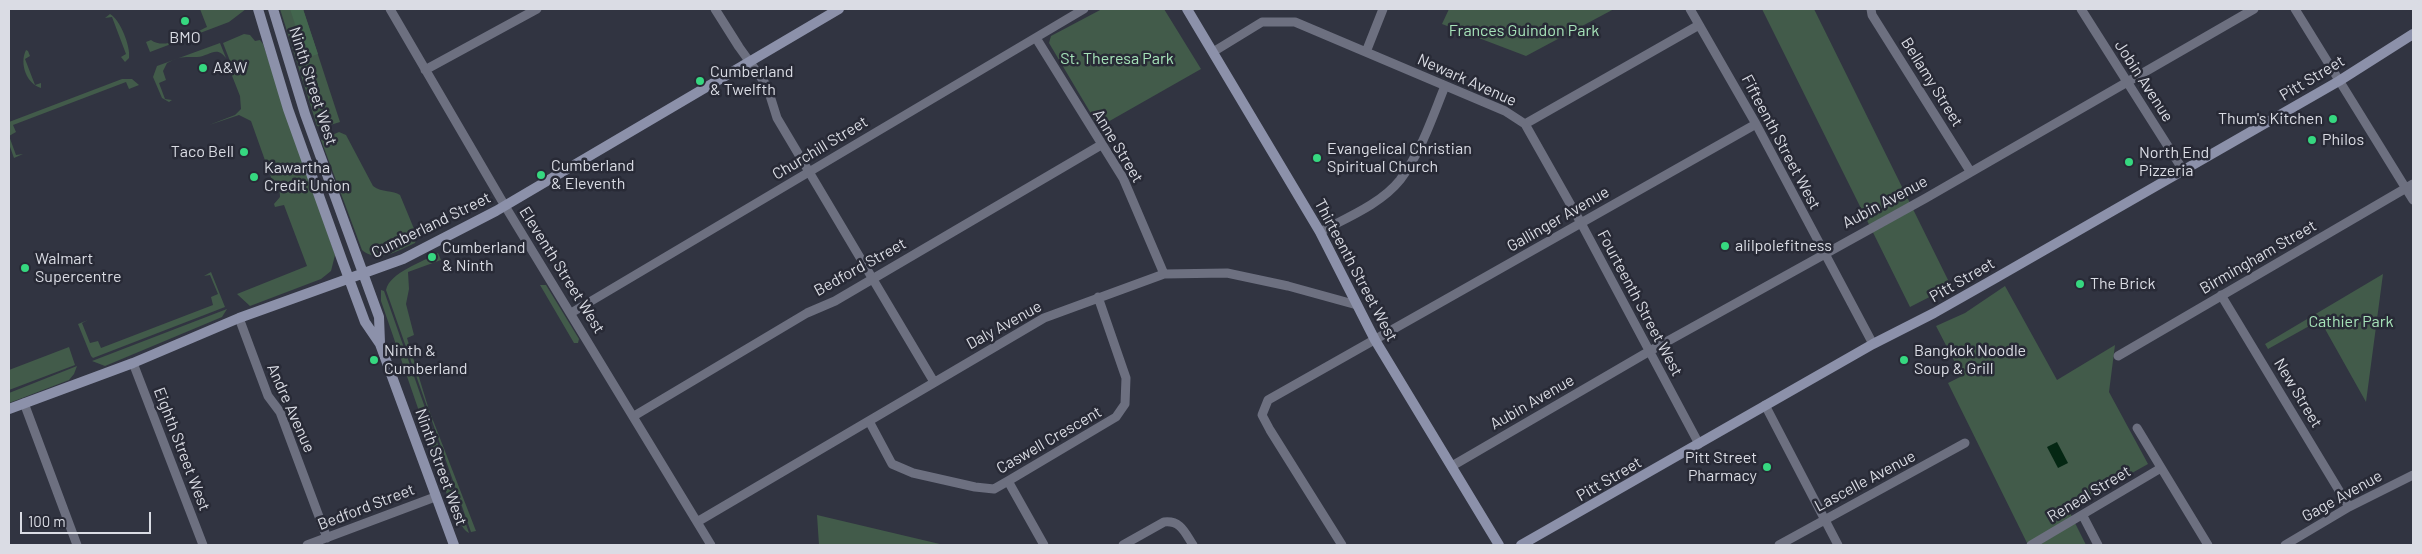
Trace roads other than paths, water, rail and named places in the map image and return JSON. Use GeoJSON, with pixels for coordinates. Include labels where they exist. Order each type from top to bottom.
{"type":"FeatureCollection","features":[{"type":"Feature","properties":{"kind":"street","name":"Ninth Street West"},"geometry":{"type":"LineString","coordinates":[[258,9],[288,109],[365,322],[380,344],[454,545]]}},
{"type":"Feature","properties":{"kind":"street","name":"Ninth Street West"},"geometry":{"type":"LineString","coordinates":[[273,9],[305,114],[379,317],[380,344]]}},
{"type":"Feature","properties":{"kind":"street","name":"Eleventh Street West"},"geometry":{"type":"LineString","coordinates":[[390,9],[505,206],[711,545]]}},
{"type":"Feature","properties":{"kind":"street"},"geometry":{"type":"LineString","coordinates":[[425,70],[524,12],[537,9]]}},
{"type":"Feature","properties":{"kind":"street"},"geometry":{"type":"LineString","coordinates":[[715,9],[767,86],[777,118],[934,382]]}},
{"type":"Feature","properties":{"kind":"street","name":"Cumberland Street"},"geometry":{"type":"LineString","coordinates":[[9,409],[133,363],[238,318],[403,259],[505,206],[839,9]]}},
{"type":"Feature","properties":{"kind":"street","name":"Churchill Street"},"geometry":{"type":"LineString","coordinates":[[571,313],[1084,9]]}},
{"type":"Feature","properties":{"kind":"street","name":"Thirteenth Street West"},"geometry":{"type":"LineString","coordinates":[[1187,9],[1320,232],[1375,340],[1500,545]]}},
{"type":"Feature","properties":{"kind":"street"},"geometry":{"type":"LineString","coordinates":[[1366,52],[1383,9]]}},
{"type":"Feature","properties":{"kind":"street","name":"Fifteenth Street West"},"geometry":{"type":"LineString","coordinates":[[1690,9],[1756,124],[1873,344]]}},
{"type":"Feature","properties":{"kind":"street","name":"Bellamy Street"},"geometry":{"type":"LineString","coordinates":[[1871,9],[1872,15],[1970,171]]}},
{"type":"Feature","properties":{"kind":"street","name":"Jobin Avenue"},"geometry":{"type":"LineString","coordinates":[[2081,9],[2183,170]]}},
{"type":"Feature","properties":{"kind":"street","name":"Aubin Avenue"},"geometry":{"type":"LineString","coordinates":[[1452,466],[1648,352],[1823,253],[1926,198],[2254,9]]}},
{"type":"Feature","properties":{"kind":"street"},"geometry":{"type":"LineString","coordinates":[[2295,9],[2338,81],[2409,186],[2413,200]]}},
{"type":"Feature","properties":{"kind":"street","name":"Newark Avenue"},"geometry":{"type":"LineString","coordinates":[[1212,52],[1262,22],[1295,22],[1505,111],[1524,124],[1698,25]]}},
{"type":"Feature","properties":{"kind":"street","name":"Pitt Street"},"geometry":{"type":"LineString","coordinates":[[1521,545],[1873,344],[1934,313],[2338,81],[2413,34]]}},
{"type":"Feature","properties":{"kind":"street","name":"Anne Street"},"geometry":{"type":"LineString","coordinates":[[1036,38],[1123,178],[1164,274]]}},
{"type":"Feature","properties":{"kind":"street"},"geometry":{"type":"LineString","coordinates":[[1320,232],[1386,194],[1400,180],[1420,148],[1445,86]]}},
{"type":"Feature","properties":{"kind":"street","name":"Fourteenth Street West"},"geometry":{"type":"LineString","coordinates":[[1524,124],[1581,223],[1648,352],[1699,444]]}},
{"type":"Feature","properties":{"kind":"street","name":"Gallinger Avenue"},"geometry":{"type":"LineString","coordinates":[[1342,545],[1262,415],[1268,400],[1756,124]]}},
{"type":"Feature","properties":{"kind":"street","name":"Bedford Street"},"geometry":{"type":"LineString","coordinates":[[634,416],[807,313],[835,301],[1101,145]]}},
{"type":"Feature","properties":{"kind":"street","name":"Birmingham Street"},"geometry":{"type":"LineString","coordinates":[[2118,356],[2409,186]]}},
{"type":"Feature","properties":{"kind":"street","name":"Daly Avenue"},"geometry":{"type":"LineString","coordinates":[[697,522],[1044,318],[1164,274],[1227,274],[1288,286],[1357,305]]}},
{"type":"Feature","properties":{"kind":"street","name":"New Street"},"geometry":{"type":"LineString","coordinates":[[2221,295],[2349,507]]}},
{"type":"Feature","properties":{"kind":"street","name":"Caswell Crescent"},"geometry":{"type":"LineString","coordinates":[[869,421],[892,464],[913,473],[975,487],[994,489],[1116,417],[1125,404],[1126,378],[1098,297]]}},
{"type":"Feature","properties":{"kind":"street","name":"Andre Avenue"},"geometry":{"type":"LineString","coordinates":[[238,318],[268,396],[280,412],[327,538]]}},
{"type":"Feature","properties":{"kind":"street","name":"Eighth Street West"},"geometry":{"type":"LineString","coordinates":[[133,363],[203,545]]}},
{"type":"Feature","properties":{"kind":"street"},"geometry":{"type":"LineString","coordinates":[[24,403],[78,545]]}},
{"type":"Feature","properties":{"kind":"street"},"geometry":{"type":"LineString","coordinates":[[1766,405],[1838,545]]}},
{"type":"Feature","properties":{"kind":"street"},"geometry":{"type":"LineString","coordinates":[[2137,428],[2208,545]]}},
{"type":"Feature","properties":{"kind":"street","name":"Lascelle Avenue"},"geometry":{"type":"LineString","coordinates":[[1779,545],[1965,443]]}},
{"type":"Feature","properties":{"kind":"street","name":"Reneal Street"},"geometry":{"type":"LineString","coordinates":[[2031,545],[2083,516],[2161,468]]}},
{"type":"Feature","properties":{"kind":"street","name":"Gage Avenue"},"geometry":{"type":"LineString","coordinates":[[2285,545],[2349,507],[2413,475]]}},
{"type":"Feature","properties":{"kind":"street"},"geometry":{"type":"LineString","coordinates":[[1008,481],[1044,545]]}},
{"type":"Feature","properties":{"kind":"street","name":"Bedford Street"},"geometry":{"type":"LineString","coordinates":[[307,545],[435,497]]}},
{"type":"Feature","properties":{"kind":"street"},"geometry":{"type":"LineString","coordinates":[[2083,516],[2098,545]]}},
{"type":"Feature","properties":{"kind":"street"},"geometry":{"type":"LineString","coordinates":[[1123,545],[1170,522],[1182,527],[1193,545]]}},
{"type":"Feature","properties":{"kind":"street"},"geometry":{"type":"LineString","coordinates":[[1534,545],[1540,535]]}},
{"type":"Feature","properties":{"kind":"place","name":"BMO"},"geometry":{"type":"Point","coordinates":[185,21]}},
{"type":"Feature","properties":{"kind":"place","name":"A&W"},"geometry":{"type":"Point","coordinates":[203,68]}},
{"type":"Feature","properties":{"kind":"place","name":"Cumberland & Twelfth"},"geometry":{"type":"Point","coordinates":[700,81]}},
{"type":"Feature","properties":{"kind":"place","name":"Thum's Kitchen"},"geometry":{"type":"Point","coordinates":[2333,119]}},
{"type":"Feature","properties":{"kind":"place","name":"Philos"},"geometry":{"type":"Point","coordinates":[2312,140]}},
{"type":"Feature","properties":{"kind":"place","name":"Taco Bell"},"geometry":{"type":"Point","coordinates":[244,152]}},
{"type":"Feature","properties":{"kind":"place","name":"Evangelical Christian Spiritual Church"},"geometry":{"type":"Point","coordinates":[1317,158]}},
{"type":"Feature","properties":{"kind":"place","name":"North End Pizzeria"},"geometry":{"type":"Point","coordinates":[2129,162]}},
{"type":"Feature","properties":{"kind":"place","name":"Cumberland & Eleventh"},"geometry":{"type":"Point","coordinates":[541,175]}},
{"type":"Feature","properties":{"kind":"place","name":"Kawartha Credit Union"},"geometry":{"type":"Point","coordinates":[254,177]}},
{"type":"Feature","properties":{"kind":"place","name":"alilpolefitness"},"geometry":{"type":"Point","coordinates":[1725,246]}},
{"type":"Feature","properties":{"kind":"place","name":"Cumberland & Ninth"},"geometry":{"type":"Point","coordinates":[432,257]}},
{"type":"Feature","properties":{"kind":"place","name":"Walmart Supercentre"},"geometry":{"type":"Point","coordinates":[25,268]}},
{"type":"Feature","properties":{"kind":"place","name":"The Brick"},"geometry":{"type":"Point","coordinates":[2080,284]}},
{"type":"Feature","properties":{"kind":"place","name":"Ninth & Cumberland"},"geometry":{"type":"Point","coordinates":[374,360]}},
{"type":"Feature","properties":{"kind":"place","name":"Bangkok Noodle Soup & Grill"},"geometry":{"type":"Point","coordinates":[1904,360]}},
{"type":"Feature","properties":{"kind":"place","name":"Pitt Street Pharmacy"},"geometry":{"type":"Point","coordinates":[1767,467]}},
{"type":"Feature","properties":{"kind":"park label","name":"Frances Guindon Park"},"geometry":{"type":"Point","coordinates":[1524,31]}},
{"type":"Feature","properties":{"kind":"park label","name":"St. Theresa Park"},"geometry":{"type":"Point","coordinates":[1117,59]}},
{"type":"Feature","properties":{"kind":"park label","name":"Cathier Park"},"geometry":{"type":"Point","coordinates":[2351,322]}}]}
